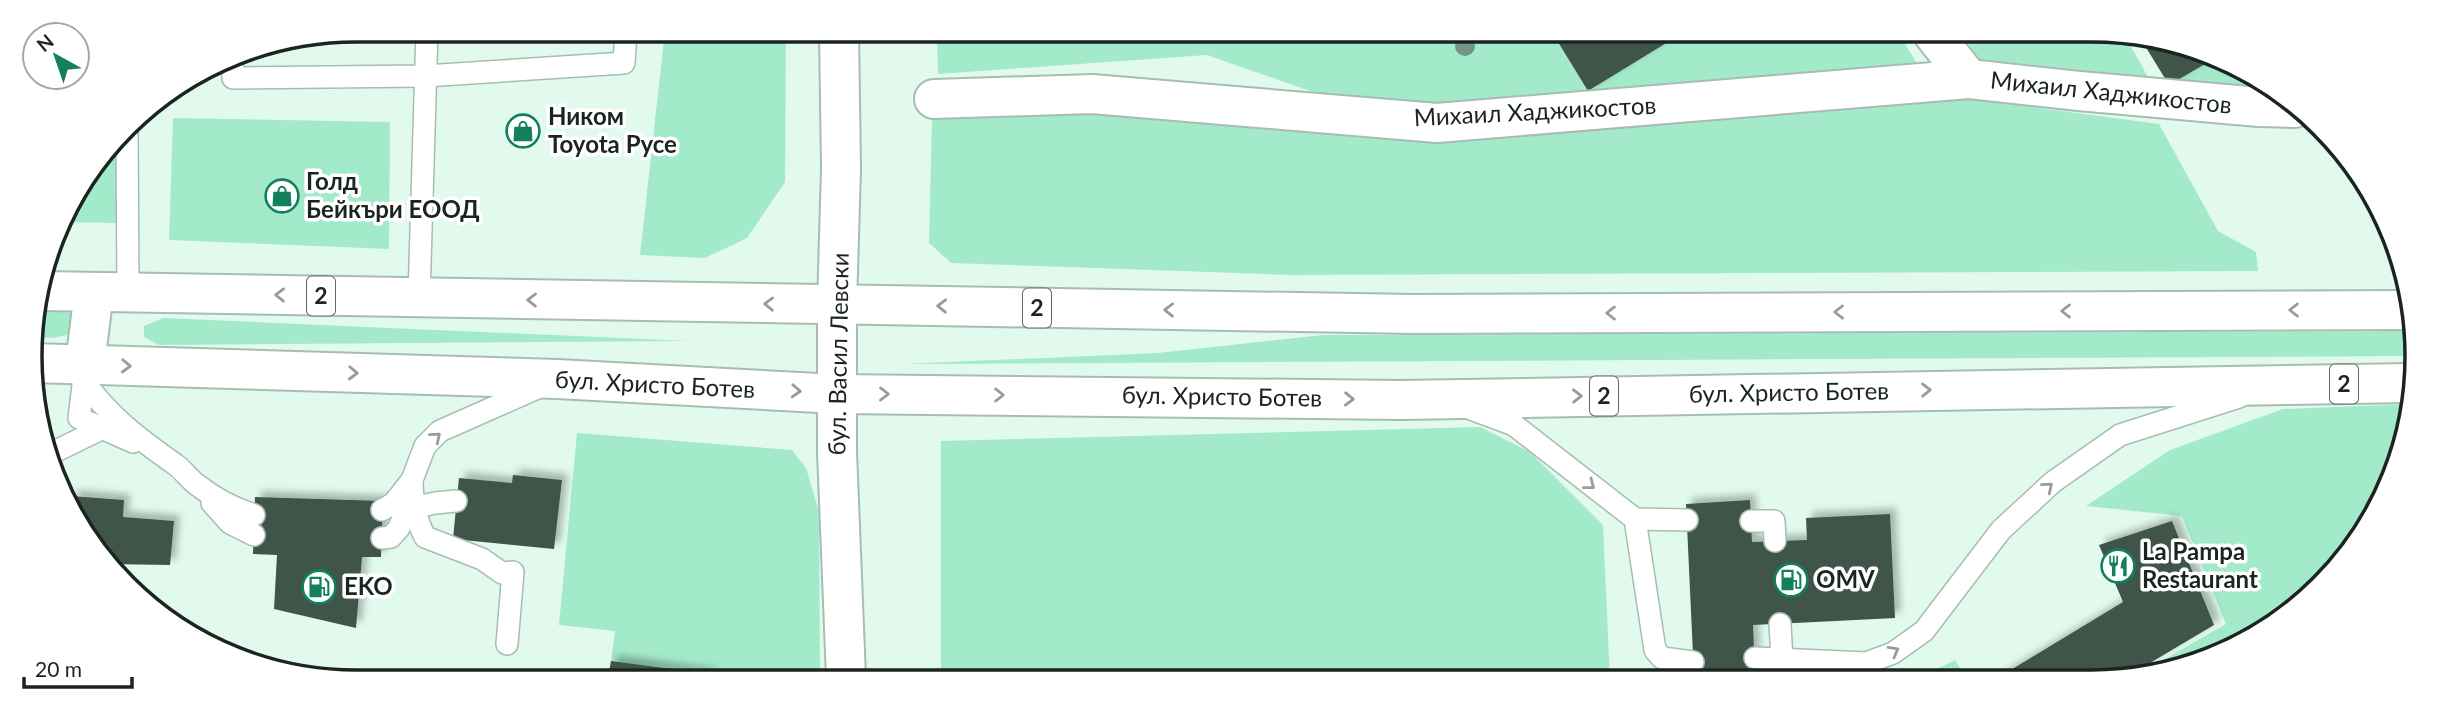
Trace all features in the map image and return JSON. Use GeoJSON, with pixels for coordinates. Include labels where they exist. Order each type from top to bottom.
{"type":"FeatureCollection","features":[{"type":"Feature","properties":{"kind":"main road","name":"бул. Васил Левски"},"geometry":{"type":"LineString","coordinates":[[839,42],[841,169],[837,452],[846,670]]}},
{"type":"Feature","properties":{"kind":"main road","name":"Михаил Хаджикостов"},"geometry":{"type":"LineString","coordinates":[[1940,42],[1969,79]]}},
{"type":"Feature","properties":{"kind":"main road","name":"Михаил Хаджикостов"},"geometry":{"type":"LineString","coordinates":[[933,99],[1092,94],[1437,123],[1969,79],[2162,99],[2283,108]]}},
{"type":"Feature","properties":{"kind":"main road","name":"2"},"geometry":{"type":"LineString","coordinates":[[49,291],[1413,314],[2401,310]]}},
{"type":"Feature","properties":{"kind":"main road"},"geometry":{"type":"LineString","coordinates":[[84,373],[111,293]]}},
{"type":"Feature","properties":{"kind":"main road","name":"бул. Христо Ботев"},"geometry":{"type":"LineString","coordinates":[[42,365],[84,373],[556,379],[838,394],[1400,400],[2403,383]]}},
{"type":"Feature","properties":{"kind":"lane"},"geometry":{"type":"LineString","coordinates":[[419,298],[426,42]]}},
{"type":"Feature","properties":{"kind":"lane"},"geometry":{"type":"LineString","coordinates":[[233,67],[233,78],[425,76],[624,63],[625,42]]}},
{"type":"Feature","properties":{"kind":"lane"},"geometry":{"type":"LineString","coordinates":[[111,293],[126,143]]}},
{"type":"Feature","properties":{"kind":"lane"},"geometry":{"type":"LineString","coordinates":[[2337,310],[2400,302]]}},
{"type":"Feature","properties":{"kind":"lane"},"geometry":{"type":"LineString","coordinates":[[56,448],[79,418],[84,373]]}},
{"type":"Feature","properties":{"kind":"lane"},"geometry":{"type":"LineString","coordinates":[[84,373],[111,414],[158,454]]}},
{"type":"Feature","properties":{"kind":"lane"},"geometry":{"type":"LineString","coordinates":[[507,644],[513,572],[502,573],[482,559],[425,537],[418,525],[412,498],[425,446],[440,431],[556,379]]}},
{"type":"Feature","properties":{"kind":"lane"},"geometry":{"type":"LineString","coordinates":[[1755,658],[1867,663],[1892,653],[1924,631],[2001,530],[2053,482],[2120,435],[2276,384]]}},
{"type":"Feature","properties":{"kind":"lane"},"geometry":{"type":"LineString","coordinates":[[1400,400],[1472,409],[1514,425],[1635,519],[1687,520]]}},
{"type":"Feature","properties":{"kind":"lane"},"geometry":{"type":"LineString","coordinates":[[79,418],[158,454],[179,467],[230,523],[254,525]]}},
{"type":"Feature","properties":{"kind":"lane"},"geometry":{"type":"LineString","coordinates":[[57,451],[103,428]]}},
{"type":"Feature","properties":{"kind":"lane"},"geometry":{"type":"LineString","coordinates":[[412,498],[382,522],[394,503],[412,498],[456,501]]}},
{"type":"Feature","properties":{"kind":"lane"},"geometry":{"type":"LineString","coordinates":[[1635,519],[1655,650],[1662,658],[1693,662]]}},
{"type":"Feature","properties":{"kind":"lane"},"geometry":{"type":"LineString","coordinates":[[1751,521],[1774,521],[1775,541]]}},
{"type":"Feature","properties":{"kind":"lane"},"geometry":{"type":"LineString","coordinates":[[1780,624],[1782,660]]}},
{"type":"Feature","properties":{"kind":"green space"},"geometry":{"type":"Polygon","coordinates":[[[664,42],[786,42],[785,182],[747,238],[705,258],[640,255],[664,42]]]}},
{"type":"Feature","properties":{"kind":"green space"},"geometry":{"type":"Polygon","coordinates":[[[937,42],[1558,42],[1588,91],[1668,42],[1904,42],[1917,64],[1455,106],[1313,92],[1207,55],[938,74],[937,42]]]}},
{"type":"Feature","properties":{"kind":"green space"},"geometry":{"type":"Polygon","coordinates":[[[1969,42],[2091,42],[2130,45],[2148,77],[1975,59],[1969,42]]]}},
{"type":"Feature","properties":{"kind":"green space"},"geometry":{"type":"Polygon","coordinates":[[[2205,64],[2252,87],[2169,85],[2205,64]]]}},
{"type":"Feature","properties":{"kind":"green space"},"geometry":{"type":"Polygon","coordinates":[[[1956,97],[2159,124],[2218,231],[2256,252],[2258,271],[1290,275],[951,263],[929,243],[932,118],[1110,106],[1388,138],[1956,97]]]}},
{"type":"Feature","properties":{"kind":"green space"},"geometry":{"type":"Polygon","coordinates":[[[173,118],[390,122],[389,249],[169,240],[173,118]]]}},
{"type":"Feature","properties":{"kind":"green space"},"geometry":{"type":"Polygon","coordinates":[[[118,152],[116,223],[72,222],[95,182],[118,152]]]}},
{"type":"Feature","properties":{"kind":"green space"},"geometry":{"type":"Polygon","coordinates":[[[46,311],[72,313],[72,334],[43,338],[46,311]]]}},
{"type":"Feature","properties":{"kind":"green space"},"geometry":{"type":"Polygon","coordinates":[[[163,318],[689,341],[159,345],[144,337],[144,326],[163,318]]]}},
{"type":"Feature","properties":{"kind":"green space"},"geometry":{"type":"Polygon","coordinates":[[[2404,331],[2405,356],[904,364],[1158,353],[1323,335],[2404,331]]]}},
{"type":"Feature","properties":{"kind":"green space"},"geometry":{"type":"Polygon","coordinates":[[[2401,404],[2388,457],[2373,495],[2352,530],[2327,563],[2282,605],[2230,638],[2159,662],[2226,624],[2182,516],[2086,506],[2170,450],[2283,409],[2401,404]]]}},
{"type":"Feature","properties":{"kind":"green space"},"geometry":{"type":"Polygon","coordinates":[[[1480,427],[1530,452],[1603,525],[1610,670],[941,670],[941,441],[1480,427]]]}},
{"type":"Feature","properties":{"kind":"green space"},"geometry":{"type":"Polygon","coordinates":[[[577,433],[792,450],[806,468],[819,512],[820,670],[680,670],[611,661],[615,631],[559,625],[577,433]]]}},
{"type":"Feature","properties":{"kind":"green space"},"geometry":{"type":"Polygon","coordinates":[[[1955,660],[1961,670],[1935,670],[1955,660]]]}},
{"type":"Feature","properties":{"kind":"building"},"geometry":{"type":"Polygon","coordinates":[[[1558,42],[1668,42],[1588,91],[1558,42]]]}},
{"type":"Feature","properties":{"kind":"building"},"geometry":{"type":"Polygon","coordinates":[[[2146,47],[2205,64],[2169,85],[2146,47]]]}},
{"type":"Feature","properties":{"kind":"building"},"geometry":{"type":"Polygon","coordinates":[[[513,475],[562,480],[554,549],[453,539],[459,478],[512,483],[513,475]]]}},
{"type":"Feature","properties":{"kind":"building"},"geometry":{"type":"Polygon","coordinates":[[[75,496],[124,500],[123,517],[174,521],[170,565],[121,564],[95,530],[75,496]]]}},
{"type":"Feature","properties":{"kind":"building"},"geometry":{"type":"Polygon","coordinates":[[[255,497],[383,501],[381,557],[362,557],[356,628],[274,609],[277,555],[253,554],[255,497]]]}},
{"type":"Feature","properties":{"kind":"building","name":"OMV"},"geometry":{"type":"Polygon","coordinates":[[[1750,500],[1752,542],[1807,540],[1806,518],[1890,514],[1895,618],[1753,625],[1755,670],[1694,670],[1686,504],[1750,500]]]}},
{"type":"Feature","properties":{"kind":"building"},"geometry":{"type":"Polygon","coordinates":[[[2172,521],[2214,625],[2147,665],[2091,670],[2011,670],[2123,602],[2099,545],[2172,521]]]}},
{"type":"Feature","properties":{"kind":"building"},"geometry":{"type":"Polygon","coordinates":[[[611,661],[680,670],[609,670],[611,661]]]}},
{"type":"Feature","properties":{"kind":"place","name":"Ником Toyota Русе"},"geometry":{"type":"Point","coordinates":[523,131]}},
{"type":"Feature","properties":{"kind":"place","name":"Голд Бейкъри ЕООД"},"geometry":{"type":"Point","coordinates":[282,196]}},
{"type":"Feature","properties":{"kind":"place","name":"La Pampa Restaurant"},"geometry":{"type":"Point","coordinates":[2118,566]}},
{"type":"Feature","properties":{"kind":"place","name":"OMV"},"geometry":{"type":"Point","coordinates":[1791,580]}},
{"type":"Feature","properties":{"kind":"place","name":"EKO"},"geometry":{"type":"Point","coordinates":[319,587]}}]}
